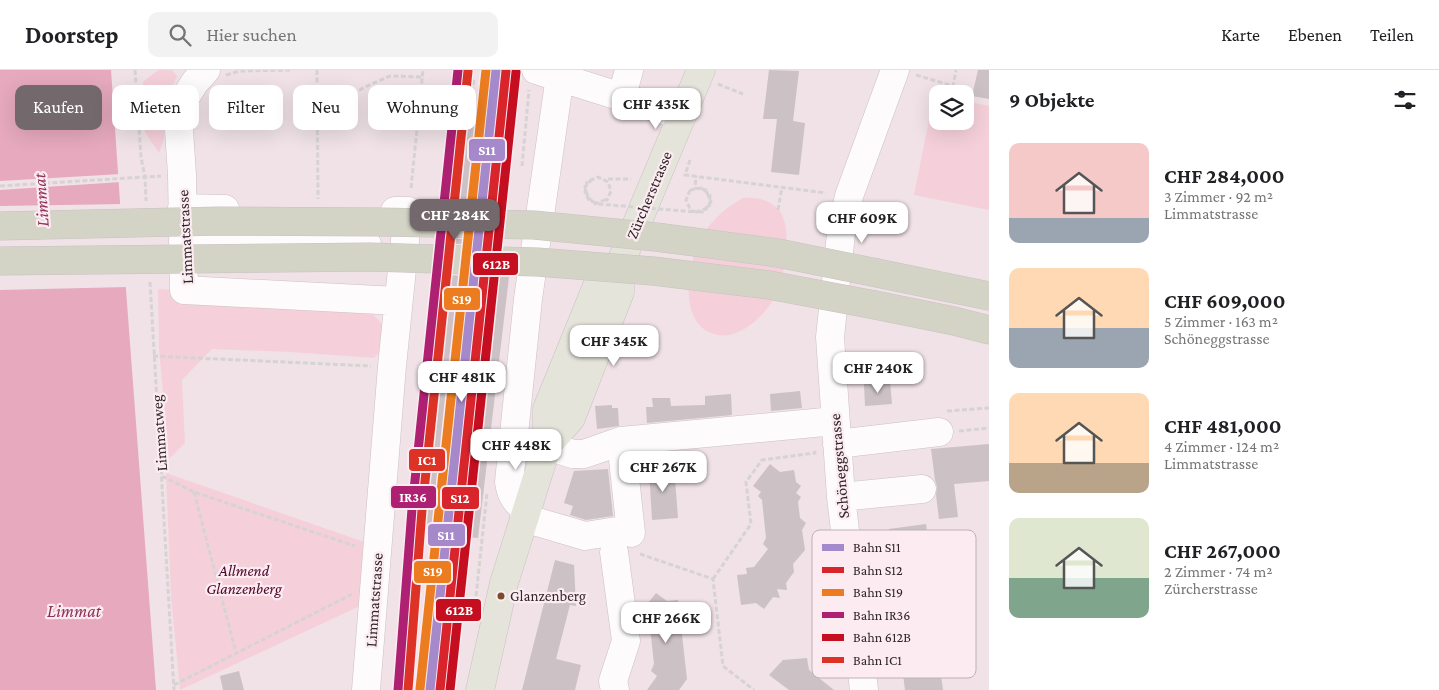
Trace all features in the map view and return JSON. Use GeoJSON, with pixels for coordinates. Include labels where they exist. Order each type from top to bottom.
{"type":"FeatureCollection","features":[{"type":"Feature","properties":{"kind":"highway"},"geometry":{"type":"LineString","coordinates":[[0,226],[221,221],[534,225],[656,237],[778,253],[989,296]]}},
{"type":"Feature","properties":{"kind":"highway"},"geometry":{"type":"LineString","coordinates":[[0,261],[370,257],[537,262],[653,271],[769,285],[954,321],[989,330]]}},
{"type":"Feature","properties":{"kind":"main road","name":"Zürcherstrasse"},"geometry":{"type":"LineString","coordinates":[[480,690],[501,596],[546,446],[571,418],[620,292],[620,264],[682,116],[710,77]]}},
{"type":"Feature","properties":{"kind":"street"},"geometry":{"type":"LineString","coordinates":[[622,96],[629,70]]}},
{"type":"Feature","properties":{"kind":"street","name":"Schöneggstrasse"},"geometry":{"type":"LineString","coordinates":[[845,530],[841,497],[828,429],[830,336],[841,234],[849,196],[905,73]]}},
{"type":"Feature","properties":{"kind":"street","name":"Limmatstrasse"},"geometry":{"type":"LineString","coordinates":[[213,74],[195,82],[185,98],[178,115],[184,290],[398,301]]}},
{"type":"Feature","properties":{"kind":"street"},"geometry":{"type":"LineString","coordinates":[[623,538],[585,536],[525,513],[514,499],[509,482],[528,299],[537,76],[622,96],[682,116]]}},
{"type":"Feature","properties":{"kind":"street"},"geometry":{"type":"LineString","coordinates":[[182,208],[408,211]]}},
{"type":"Feature","properties":{"kind":"street","name":"Limmatstrasse"},"geometry":{"type":"LineString","coordinates":[[366,690],[392,366],[408,211]]}},
{"type":"Feature","properties":{"kind":"street"},"geometry":{"type":"LineString","coordinates":[[183,242],[404,244]]}},
{"type":"Feature","properties":{"kind":"street"},"geometry":{"type":"LineString","coordinates":[[546,446],[573,454],[584,454],[621,441],[828,429],[939,432]]}},
{"type":"Feature","properties":{"kind":"street"},"geometry":{"type":"LineString","coordinates":[[615,690],[613,681],[626,641],[621,441]]}},
{"type":"Feature","properties":{"kind":"street"},"geometry":{"type":"LineString","coordinates":[[841,497],[922,489]]}},
{"type":"Feature","properties":{"kind":"path"},"geometry":{"type":"LineString","coordinates":[[135,70],[140,157],[145,176],[146,205]]}},
{"type":"Feature","properties":{"kind":"path"},"geometry":{"type":"LineString","coordinates":[[213,74],[240,71],[290,70]]}},
{"type":"Feature","properties":{"kind":"path"},"geometry":{"type":"LineString","coordinates":[[318,85],[320,70]]}},
{"type":"Feature","properties":{"kind":"path"},"geometry":{"type":"LineString","coordinates":[[408,211],[423,70]]}},
{"type":"Feature","properties":{"kind":"path"},"geometry":{"type":"LineString","coordinates":[[905,73],[953,86],[956,70]]}},
{"type":"Feature","properties":{"kind":"path"},"geometry":{"type":"LineString","coordinates":[[358,91],[390,76],[423,77]]}},
{"type":"Feature","properties":{"kind":"path"},"geometry":{"type":"LineString","coordinates":[[508,126],[537,76]]}},
{"type":"Feature","properties":{"kind":"path"},"geometry":{"type":"LineString","coordinates":[[710,77],[742,94]]}},
{"type":"Feature","properties":{"kind":"path"},"geometry":{"type":"LineString","coordinates":[[473,81],[473,85]]}},
{"type":"Feature","properties":{"kind":"path"},"geometry":{"type":"LineString","coordinates":[[317,130],[318,210]]}},
{"type":"Feature","properties":{"kind":"path"},"geometry":{"type":"LineString","coordinates":[[684,175],[849,196]]}},
{"type":"Feature","properties":{"kind":"path"},"geometry":{"type":"LineString","coordinates":[[0,186],[145,176]]}},
{"type":"Feature","properties":{"kind":"path"},"geometry":{"type":"LineString","coordinates":[[592,179],[588,183],[585,187],[586,192],[588,197],[595,204],[604,200],[607,200],[611,191],[608,182],[598,177],[593,180],[587,182],[586,187],[585,192],[589,200],[598,204],[696,212],[702,210],[709,208],[710,201],[710,195],[706,191],[702,188],[696,189],[690,190],[686,200],[692,210],[697,211],[703,212],[707,207],[711,202],[709,196],[706,190],[701,189],[695,188],[696,176]]}},
{"type":"Feature","properties":{"kind":"path"},"geometry":{"type":"LineString","coordinates":[[608,179],[631,179]]}},
{"type":"Feature","properties":{"kind":"path"},"geometry":{"type":"LineString","coordinates":[[778,210],[782,188]]}},
{"type":"Feature","properties":{"kind":"path","name":"Limmatweg"},"geometry":{"type":"LineString","coordinates":[[150,281],[174,688]]}},
{"type":"Feature","properties":{"kind":"path"},"geometry":{"type":"LineString","coordinates":[[153,356],[392,366]]}},
{"type":"Feature","properties":{"kind":"path"},"geometry":{"type":"LineString","coordinates":[[939,432],[989,428]]}},
{"type":"Feature","properties":{"kind":"path"},"geometry":{"type":"LineString","coordinates":[[754,690],[723,666],[713,579],[751,524],[746,482],[762,460],[815,453],[828,429]]}},
{"type":"Feature","properties":{"kind":"path"},"geometry":{"type":"LineString","coordinates":[[162,476],[194,492],[377,554]]}},
{"type":"Feature","properties":{"kind":"path"},"geometry":{"type":"LineString","coordinates":[[476,597],[488,485]]}},
{"type":"Feature","properties":{"kind":"path"},"geometry":{"type":"LineString","coordinates":[[194,492],[236,653]]}},
{"type":"Feature","properties":{"kind":"path"},"geometry":{"type":"LineString","coordinates":[[623,538],[630,550],[713,579]]}},
{"type":"Feature","properties":{"kind":"path"},"geometry":{"type":"LineString","coordinates":[[174,688],[236,653],[375,582]]}},
{"type":"Feature","properties":{"kind":"green space"},"geometry":{"type":"Polygon","coordinates":[[[158,70],[172,70],[177,76],[173,85],[143,85],[143,82],[158,70]]]}},
{"type":"Feature","properties":{"kind":"green space"},"geometry":{"type":"Polygon","coordinates":[[[974,103],[989,106],[989,210],[914,195],[929,120],[929,130],[974,130],[974,103]]]}},
{"type":"Feature","properties":{"kind":"green space"},"geometry":{"type":"Polygon","coordinates":[[[144,130],[164,130],[164,139],[159,153],[144,130]]]}},
{"type":"Feature","properties":{"kind":"green space"},"geometry":{"type":"Polygon","coordinates":[[[743,198],[757,198],[766,201],[778,209],[786,227],[785,265],[779,288],[765,312],[743,330],[727,335],[718,335],[705,330],[696,320],[691,308],[689,279],[695,251],[708,227],[724,210],[743,198]]]}},
{"type":"Feature","properties":{"kind":"green space"},"geometry":{"type":"Polygon","coordinates":[[[158,289],[170,290],[177,299],[373,314],[383,325],[382,350],[374,358],[212,349],[182,380],[185,443],[169,459],[159,349],[158,289]]]}},
{"type":"Feature","properties":{"kind":"green space","name":"Allmend Glanzenberg"},"geometry":{"type":"Polygon","coordinates":[[[166,473],[367,543],[362,605],[180,690],[171,596],[166,473]]]}},
{"type":"Feature","properties":{"kind":"water","name":"Limmat"},"geometry":{"type":"Polygon","coordinates":[[[0,70],[111,70],[112,130],[115,130],[156,690],[0,690],[0,70]]]}},
{"type":"Feature","properties":{"kind":"pier"},"geometry":{"type":"Polygon","coordinates":[[[121,174],[121,182],[0,190],[0,181],[121,174]]]}},
{"type":"Feature","properties":{"kind":"pier"},"geometry":{"type":"Polygon","coordinates":[[[123,204],[128,287],[0,290],[0,206],[123,204]]]}},
{"type":"Feature","properties":{"kind":"building"},"geometry":{"type":"Polygon","coordinates":[[[769,70],[799,71],[793,121],[805,123],[799,175],[771,172],[777,119],[763,119],[769,70]]]}},
{"type":"Feature","properties":{"kind":"building"},"geometry":{"type":"Polygon","coordinates":[[[978,70],[989,70],[989,99],[974,96],[978,70]]]}},
{"type":"Feature","properties":{"kind":"building"},"geometry":{"type":"Polygon","coordinates":[[[476,118],[478,118],[468,208],[449,208],[457,130],[476,130],[476,118]]]}},
{"type":"Feature","properties":{"kind":"building"},"geometry":{"type":"Polygon","coordinates":[[[445,239],[465,239],[464,244],[445,244],[445,239]]]}},
{"type":"Feature","properties":{"kind":"building"},"geometry":{"type":"Polygon","coordinates":[[[442,275],[509,277],[478,538],[452,536],[452,531],[416,527],[442,275]]]}},
{"type":"Feature","properties":{"kind":"building"},"geometry":{"type":"Polygon","coordinates":[[[890,381],[892,404],[865,406],[864,384],[890,381]]]}},
{"type":"Feature","properties":{"kind":"building"},"geometry":{"type":"Polygon","coordinates":[[[800,391],[802,408],[771,411],[770,394],[800,391]]]}},
{"type":"Feature","properties":{"kind":"building"},"geometry":{"type":"Polygon","coordinates":[[[731,394],[732,415],[647,423],[646,407],[653,407],[652,398],[670,398],[671,406],[705,405],[705,396],[731,394]]]}},
{"type":"Feature","properties":{"kind":"building"},"geometry":{"type":"Polygon","coordinates":[[[612,405],[612,408],[618,408],[619,426],[597,429],[595,406],[612,405]]]}},
{"type":"Feature","properties":{"kind":"building"},"geometry":{"type":"Polygon","coordinates":[[[989,444],[989,481],[954,484],[958,517],[939,519],[937,487],[931,449],[989,444]]]}},
{"type":"Feature","properties":{"kind":"building"},"geometry":{"type":"Polygon","coordinates":[[[770,464],[780,472],[794,470],[796,482],[801,486],[796,493],[801,497],[798,502],[800,518],[806,523],[802,530],[805,550],[793,564],[794,572],[786,583],[787,590],[777,589],[780,598],[773,597],[764,609],[756,603],[741,605],[737,575],[747,574],[746,568],[754,567],[768,549],[763,544],[766,538],[762,500],[758,496],[761,492],[753,486],[770,464]]]}},
{"type":"Feature","properties":{"kind":"building"},"geometry":{"type":"Polygon","coordinates":[[[674,466],[678,518],[652,520],[649,469],[674,466]]]}},
{"type":"Feature","properties":{"kind":"building"},"geometry":{"type":"Polygon","coordinates":[[[608,469],[613,516],[586,520],[570,515],[573,506],[564,503],[574,471],[608,469]]]}},
{"type":"Feature","properties":{"kind":"building"},"geometry":{"type":"Polygon","coordinates":[[[926,524],[927,530],[889,530],[926,524]]]}},
{"type":"Feature","properties":{"kind":"building"},"geometry":{"type":"Polygon","coordinates":[[[555,560],[574,565],[576,606],[570,605],[556,659],[581,665],[575,690],[522,690],[555,560]]]}},
{"type":"Feature","properties":{"kind":"building"},"geometry":{"type":"Polygon","coordinates":[[[656,593],[667,601],[678,600],[687,679],[679,690],[647,690],[657,676],[651,671],[654,664],[650,627],[645,623],[648,620],[640,613],[656,593]]]}},
{"type":"Feature","properties":{"kind":"building"},"geometry":{"type":"Polygon","coordinates":[[[807,658],[812,678],[819,678],[834,690],[789,690],[769,675],[783,660],[807,658]]]}},
{"type":"Feature","properties":{"kind":"building"},"geometry":{"type":"Polygon","coordinates":[[[239,671],[244,690],[223,690],[220,676],[239,671]]]}},
{"type":"Feature","properties":{"kind":"building"},"geometry":{"type":"Polygon","coordinates":[[[903,678],[941,678],[943,690],[905,690],[903,678]]]}},
{"type":"Feature","properties":{"kind":"rail line","name":"IR36"},"geometry":{"type":"LineString","coordinates":[[398,690],[412,509],[458,70]]}},
{"type":"Feature","properties":{"kind":"rail line","name":"S19"},"geometry":{"type":"LineString","coordinates":[[420,689],[486,70]]}},
{"type":"Feature","properties":{"kind":"rail line","name":"S11"},"geometry":{"type":"LineString","coordinates":[[430,690],[496,70]]}},
{"type":"Feature","properties":{"kind":"rail line","name":"IC1"},"geometry":{"type":"LineString","coordinates":[[408,690],[422,510],[468,71]]}},
{"type":"Feature","properties":{"kind":"rail line","name":"S12"},"geometry":{"type":"LineString","coordinates":[[440,690],[506,71]]}},
{"type":"Feature","properties":{"kind":"rail line","name":"612B"},"geometry":{"type":"LineString","coordinates":[[450,690],[516,72]]}},
{"type":"Feature","properties":{"kind":"place","name":"Glanzenberg"},"geometry":{"type":"Point","coordinates":[501,596]}}]}
